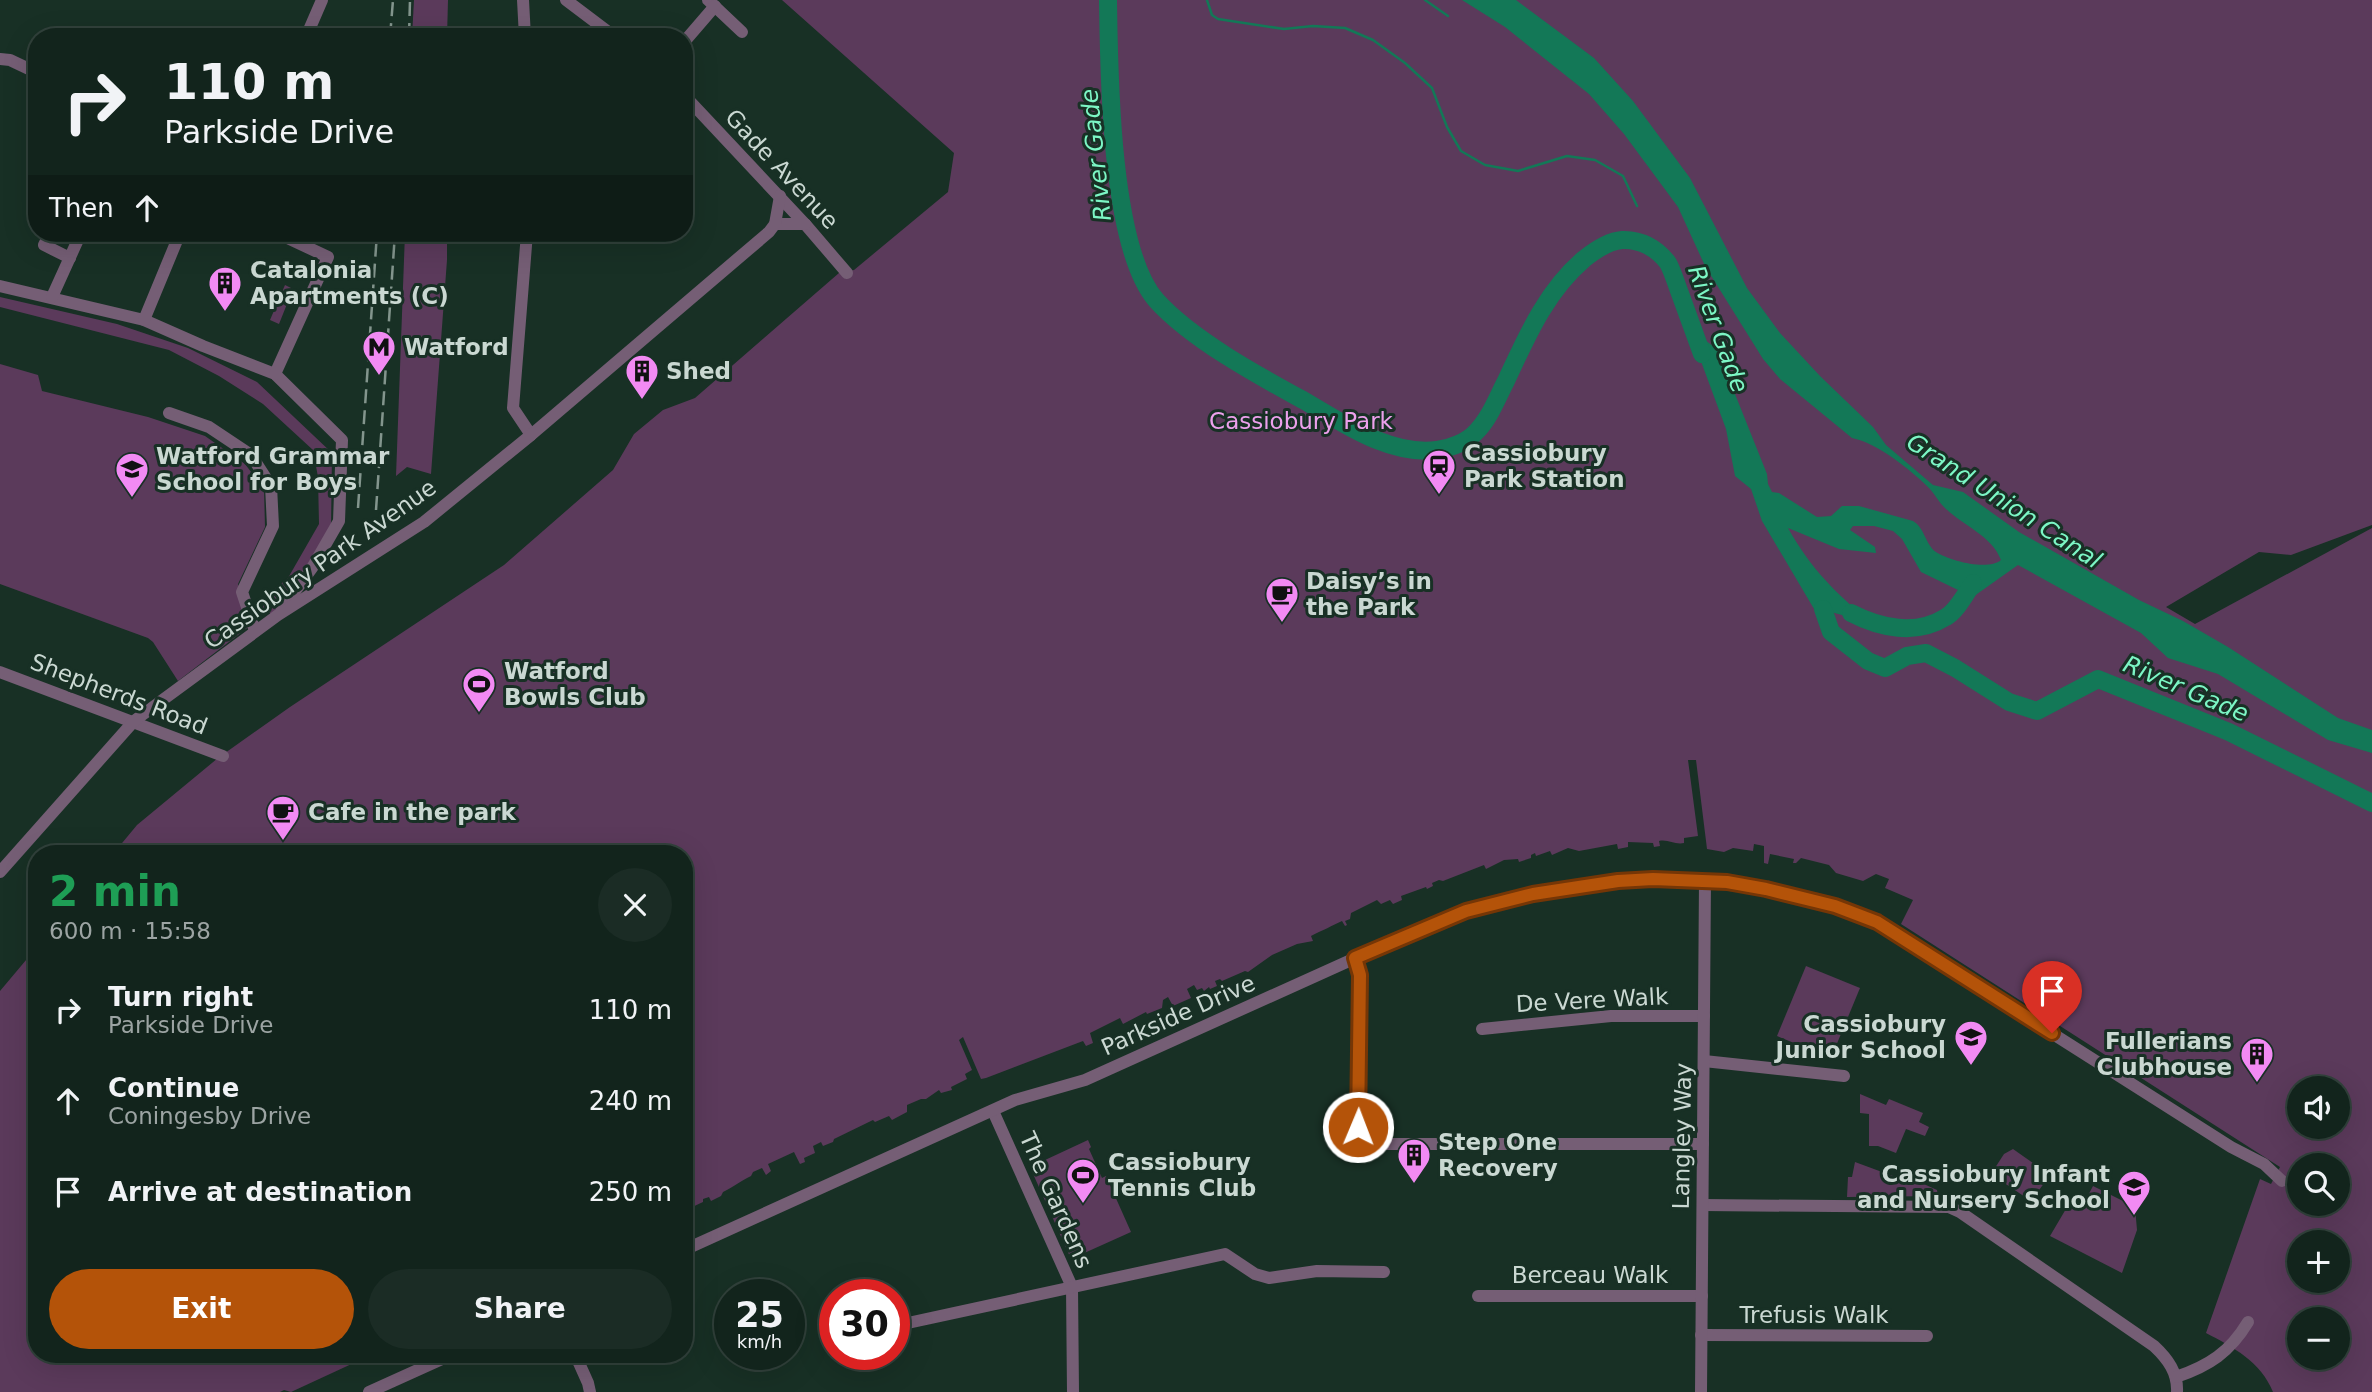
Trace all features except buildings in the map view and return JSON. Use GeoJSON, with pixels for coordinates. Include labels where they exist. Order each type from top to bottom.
{"type":"FeatureCollection","features":[{"type":"Feature","properties":{"kind":"street"},"geometry":{"type":"LineString","coordinates":[[310,28],[322,0]]}},
{"type":"Feature","properties":{"kind":"street"},"geometry":{"type":"LineString","coordinates":[[523,0],[525,28]]}},
{"type":"Feature","properties":{"kind":"street"},"geometry":{"type":"LineString","coordinates":[[566,0],[603,28]]}},
{"type":"Feature","properties":{"kind":"street"},"geometry":{"type":"LineString","coordinates":[[693,29],[711,3],[742,32]]}},
{"type":"Feature","properties":{"kind":"street"},"geometry":{"type":"LineString","coordinates":[[0,59],[10,60],[28,69]]}},
{"type":"Feature","properties":{"kind":"street","name":"Gade Avenue"},"geometry":{"type":"LineString","coordinates":[[693,104],[780,196],[847,273]]}},
{"type":"Feature","properties":{"kind":"street"},"geometry":{"type":"LineString","coordinates":[[780,196],[775,224],[805,224]]}},
{"type":"Feature","properties":{"kind":"street","name":"Cassiobury Park Avenue"},"geometry":{"type":"LineString","coordinates":[[0,872],[134,721],[278,615],[424,522],[531,435],[769,232],[775,224]]}},
{"type":"Feature","properties":{"kind":"street"},"geometry":{"type":"LineString","coordinates":[[46,242],[44,245],[70,258]]}},
{"type":"Feature","properties":{"kind":"street"},"geometry":{"type":"LineString","coordinates":[[52,297],[78,242]]}},
{"type":"Feature","properties":{"kind":"street"},"geometry":{"type":"LineString","coordinates":[[144,320],[176,242]]}},
{"type":"Feature","properties":{"kind":"street"},"geometry":{"type":"LineString","coordinates":[[278,368],[328,257],[296,242]]}},
{"type":"Feature","properties":{"kind":"street"},"geometry":{"type":"LineString","coordinates":[[526,242],[513,408],[531,435]]}},
{"type":"Feature","properties":{"kind":"street"},"geometry":{"type":"LineString","coordinates":[[0,286],[144,320],[203,346],[278,368],[342,440],[339,521],[312,568],[278,615]]}},
{"type":"Feature","properties":{"kind":"street"},"geometry":{"type":"LineString","coordinates":[[169,413],[209,427],[251,455],[271,486],[273,526],[243,592],[255,631]]}},
{"type":"Feature","properties":{"kind":"street","name":"Shepherds Road"},"geometry":{"type":"LineString","coordinates":[[0,672],[223,756]]}},
{"type":"Feature","properties":{"kind":"street","name":"Parkside Drive"},"geometry":{"type":"LineString","coordinates":[[693,1246],[1016,1100],[1095,1076],[1355,958],[1466,911],[1533,894],[1618,881],[1705,881],[1766,889],[1835,906],[1877,922],[2231,1147],[2264,1164],[2282,1181]]}},
{"type":"Feature","properties":{"kind":"street","name":"Langley Way"},"geometry":{"type":"LineString","coordinates":[[1701,1392],[1705,881]]}},
{"type":"Feature","properties":{"kind":"street"},"geometry":{"type":"LineString","coordinates":[[1355,958],[1360,975],[1358,1127],[1366,1142],[1703,1144]]}},
{"type":"Feature","properties":{"kind":"street","name":"De Vere Walk"},"geometry":{"type":"LineString","coordinates":[[1482,1029],[1612,1016],[1704,1016]]}},
{"type":"Feature","properties":{"kind":"street"},"geometry":{"type":"LineString","coordinates":[[1704,1061],[1844,1076]]}},
{"type":"Feature","properties":{"kind":"street","name":"The Gardens"},"geometry":{"type":"LineString","coordinates":[[993,1111],[1072,1287],[1073,1392]]}},
{"type":"Feature","properties":{"kind":"street"},"geometry":{"type":"LineString","coordinates":[[1703,1205],[1949,1207],[2154,1346],[2167,1360],[2176,1377],[2177,1392]]}},
{"type":"Feature","properties":{"kind":"street"},"geometry":{"type":"LineString","coordinates":[[910,1322],[1225,1254],[1255,1274],[1269,1278],[1317,1271],[1384,1272]]}},
{"type":"Feature","properties":{"kind":"street","name":"Berceau Walk"},"geometry":{"type":"LineString","coordinates":[[1478,1296],[1702,1296]]}},
{"type":"Feature","properties":{"kind":"street"},"geometry":{"type":"LineString","coordinates":[[2176,1377],[2194,1370],[2229,1349],[2248,1322]]}},
{"type":"Feature","properties":{"kind":"street","name":"Trefusis Walk"},"geometry":{"type":"LineString","coordinates":[[1701,1335],[1927,1336]]}},
{"type":"Feature","properties":{"kind":"street"},"geometry":{"type":"LineString","coordinates":[[369,1392],[433,1363]]}},
{"type":"Feature","properties":{"kind":"street"},"geometry":{"type":"LineString","coordinates":[[579,1363],[590,1392]]}},
{"type":"Feature","properties":{"kind":"green space"},"geometry":{"type":"Polygon","coordinates":[[[414,0],[448,0],[447,28],[412,28],[414,0]]]}},
{"type":"Feature","properties":{"kind":"green space","name":"Cassiobury Park"},"geometry":{"type":"Polygon","coordinates":[[[782,0],[2372,0],[2372,525],[2291,555],[2259,552],[2166,607],[2195,624],[2372,528],[2372,1392],[2273,1392],[2254,1364],[2206,1333],[2260,1179],[2271,1184],[2280,1167],[1901,924],[1913,900],[1885,888],[1889,879],[1876,874],[1863,881],[1836,873],[1829,865],[1801,858],[1793,863],[1794,859],[1770,854],[1768,864],[1764,863],[1764,846],[1754,844],[1753,851],[1733,848],[1724,852],[1707,849],[1696,760],[1688,760],[1698,836],[1684,838],[1684,843],[1659,841],[1660,846],[1654,847],[1653,843],[1628,842],[1628,847],[1618,849],[1617,844],[1579,851],[1568,848],[1552,855],[1550,851],[1536,856],[1535,853],[1531,858],[1519,862],[1518,859],[1504,860],[1486,869],[1484,865],[1443,881],[1439,880],[1427,889],[1426,887],[1401,896],[1402,900],[1393,904],[1390,900],[1381,904],[1377,900],[1351,913],[1350,919],[1345,921],[1347,925],[1342,921],[1311,936],[1313,941],[1297,944],[1272,955],[1248,972],[1215,981],[1217,986],[1204,991],[1202,988],[1197,990],[1194,985],[1187,989],[1191,998],[1173,1006],[1168,997],[1163,1000],[1162,1008],[1147,1014],[1146,1012],[1123,1024],[1120,1018],[1090,1033],[1093,1043],[1086,1046],[1083,1041],[986,1078],[981,1079],[963,1037],[959,1040],[972,1070],[965,1074],[967,1079],[951,1087],[952,1090],[941,1093],[939,1090],[926,1099],[907,1105],[907,1112],[892,1120],[889,1116],[875,1122],[873,1120],[834,1139],[833,1142],[823,1146],[821,1142],[813,1146],[815,1153],[804,1158],[805,1162],[800,1164],[794,1152],[768,1164],[771,1171],[766,1175],[762,1168],[723,1192],[721,1196],[711,1201],[709,1197],[703,1199],[703,1202],[693,1207],[693,845],[120,845],[137,825],[218,758],[504,565],[613,470],[634,434],[663,410],[695,398],[839,273],[854,270],[948,192],[954,153],[782,0]]]}},
{"type":"Feature","properties":{"kind":"green space"},"geometry":{"type":"Polygon","coordinates":[[[405,242],[447,242],[431,474],[407,467],[396,476],[405,242]]]}},
{"type":"Feature","properties":{"kind":"green space"},"geometry":{"type":"Polygon","coordinates":[[[285,285],[293,289],[279,324],[270,320],[285,285]]]}},
{"type":"Feature","properties":{"kind":"green space"},"geometry":{"type":"Polygon","coordinates":[[[0,297],[117,324],[188,348],[257,382],[332,453],[331,528],[281,610],[271,614],[263,608],[263,598],[288,578],[319,524],[318,477],[313,450],[263,404],[219,376],[169,350],[0,307],[0,297]]]}},
{"type":"Feature","properties":{"kind":"green space","name":"Watford Grammar School for Boys"},"geometry":{"type":"Polygon","coordinates":[[[0,364],[38,375],[42,391],[148,417],[205,436],[245,464],[264,489],[265,527],[238,584],[251,625],[178,681],[148,638],[0,584],[0,364]]]}},
{"type":"Feature","properties":{"kind":"green space"},"geometry":{"type":"Polygon","coordinates":[[[28,958],[28,1363],[354,1363],[291,1392],[0,1392],[0,991],[28,958]]]}},
{"type":"Feature","properties":{"kind":"green space"},"geometry":{"type":"Polygon","coordinates":[[[1806,966],[1860,988],[1831,1058],[1777,1036],[1806,966]]]}},
{"type":"Feature","properties":{"kind":"green space"},"geometry":{"type":"Polygon","coordinates":[[[1860,1094],[1886,1105],[1889,1099],[1923,1113],[1919,1122],[1929,1127],[1925,1136],[1906,1129],[1896,1153],[1878,1146],[1869,1146],[1869,1114],[1860,1113],[1860,1094]]]}},
{"type":"Feature","properties":{"kind":"green space","name":"Cassiobury Tennis Club"},"geometry":{"type":"Polygon","coordinates":[[[1088,1140],[1091,1147],[1089,1149],[1102,1178],[1106,1176],[1131,1232],[1071,1259],[1030,1167],[1088,1140]]]}},
{"type":"Feature","properties":{"kind":"green space"},"geometry":{"type":"Polygon","coordinates":[[[2013,1149],[2050,1175],[2031,1201],[1991,1174],[2004,1154],[2013,1149]]]}},
{"type":"Feature","properties":{"kind":"green space"},"geometry":{"type":"Polygon","coordinates":[[[1855,1162],[1901,1179],[1904,1175],[1937,1190],[1938,1196],[1847,1197],[1848,1177],[1852,1177],[1855,1162]]]}},
{"type":"Feature","properties":{"kind":"green space"},"geometry":{"type":"Polygon","coordinates":[[[2093,1186],[2135,1207],[2137,1230],[2122,1273],[2050,1236],[2073,1197],[2084,1203],[2093,1186]]]}},
{"type":"Feature","properties":{"kind":"shaded area"},"geometry":{"type":"Polygon","coordinates":[[[1462,0],[1516,0],[1594,58],[1633,101],[1690,178],[1747,288],[1780,333],[1873,427],[1886,445],[1933,485],[1963,492],[2019,532],[2228,647],[2338,718],[2372,730],[2372,753],[2328,740],[2218,674],[2168,658],[2141,633],[2018,565],[1970,599],[1960,601],[1958,590],[1921,572],[1902,539],[1893,531],[1874,526],[1853,526],[1850,530],[1875,547],[1876,553],[1839,549],[1788,528],[1825,579],[1871,623],[1831,612],[1831,632],[1817,614],[1762,521],[1751,489],[1735,476],[1726,429],[1699,356],[1694,332],[1717,349],[1772,492],[1779,493],[1817,517],[1831,516],[1842,506],[1859,506],[1913,521],[1929,545],[1950,559],[1978,565],[2001,560],[1991,544],[1946,509],[1912,473],[1872,445],[1852,438],[1780,379],[1763,359],[1705,266],[1678,207],[1624,134],[1589,94],[1505,27],[1462,0]]]}},
{"type":"Feature","properties":{"kind":"waterway","name":"River Gade"},"geometry":{"type":"LineString","coordinates":[[1108,0],[1115,157],[1129,241],[1141,275],[1156,300],[1170,314],[1187,329],[1246,368],[1350,428],[1384,443],[1419,451],[1453,446],[1472,436],[1485,421],[1529,332],[1559,286],[1592,253],[1607,244],[1622,240],[1648,246],[1668,263],[1702,354]]}},
{"type":"Feature","properties":{"kind":"waterway"},"geometry":{"type":"LineString","coordinates":[[1207,0],[1212,15],[1218,19],[1284,29],[1313,26],[1345,28],[1373,40],[1405,63],[1432,88],[1447,127],[1461,151],[1485,165],[1518,171],[1567,156],[1595,160],[1623,176],[1637,206]]}},
{"type":"Feature","properties":{"kind":"waterway"},"geometry":{"type":"LineString","coordinates":[[1425,0],[1448,16]]}},
{"type":"Feature","properties":{"kind":"waterway"},"geometry":{"type":"LineString","coordinates":[[1851,613],[1886,626],[1923,626],[1950,614],[1973,583]]}},
{"type":"Feature","properties":{"kind":"waterway","name":"River Gade"},"geometry":{"type":"LineString","coordinates":[[1823,609],[1831,632],[1868,661],[1885,668],[1907,656],[1926,653],[2009,702],[2037,711],[2098,679],[2229,732],[2372,803]]}},
{"type":"Feature","properties":{"kind":"railway"},"geometry":{"type":"LineString","coordinates":[[391,28],[393,0]]}},
{"type":"Feature","properties":{"kind":"railway"},"geometry":{"type":"LineString","coordinates":[[409,28],[410,0]]}},
{"type":"Feature","properties":{"kind":"railway"},"geometry":{"type":"LineString","coordinates":[[358,508],[376,242]]}},
{"type":"Feature","properties":{"kind":"railway"},"geometry":{"type":"LineString","coordinates":[[376,510],[394,242]]}},
{"type":"Feature","properties":{"kind":"place","name":"Catalonia Apartments (C)"},"geometry":{"type":"Point","coordinates":[225,313]}},
{"type":"Feature","properties":{"kind":"place","name":"Watford"},"geometry":{"type":"Point","coordinates":[379,377]}},
{"type":"Feature","properties":{"kind":"place","name":"Shed"},"geometry":{"type":"Point","coordinates":[642,401]}},
{"type":"Feature","properties":{"kind":"place","name":"Cassiobury Park Station"},"geometry":{"type":"Point","coordinates":[1439,496]}},
{"type":"Feature","properties":{"kind":"place","name":"Watford Grammar School for Boys"},"geometry":{"type":"Point","coordinates":[132,499]}},
{"type":"Feature","properties":{"kind":"place","name":"Daisy’s in the Park"},"geometry":{"type":"Point","coordinates":[1282,624]}},
{"type":"Feature","properties":{"kind":"place","name":"Watford Bowls Club"},"geometry":{"type":"Point","coordinates":[479,714]}},
{"type":"Feature","properties":{"kind":"place","name":"Cafe in the park"},"geometry":{"type":"Point","coordinates":[283,842]}},
{"type":"Feature","properties":{"kind":"place","name":"Cassiobury Junior School"},"geometry":{"type":"Point","coordinates":[1971,1067]}},
{"type":"Feature","properties":{"kind":"place","name":"Fullerians Clubhouse"},"geometry":{"type":"Point","coordinates":[2257,1084]}},
{"type":"Feature","properties":{"kind":"place","name":"Step One Recovery"},"geometry":{"type":"Point","coordinates":[1414,1185]}},
{"type":"Feature","properties":{"kind":"place","name":"Cassiobury Tennis Club"},"geometry":{"type":"Point","coordinates":[1083,1205]}},
{"type":"Feature","properties":{"kind":"place","name":"Cassiobury Infant and Nursery School"},"geometry":{"type":"Point","coordinates":[2134,1217]}},
{"type":"Feature","properties":{"kind":"route"},"geometry":{"type":"LineString","coordinates":[[1358,1127],[1360,975],[1355,958],[1466,911],[1564,887],[1653,879],[1727,882],[1835,906],[1893,931],[2052,1033]]}},
{"type":"Feature","properties":{"kind":"water label","name":"Grand Union Canal"},"geometry":{"type":"Point","coordinates":[2004,501]}}]}
